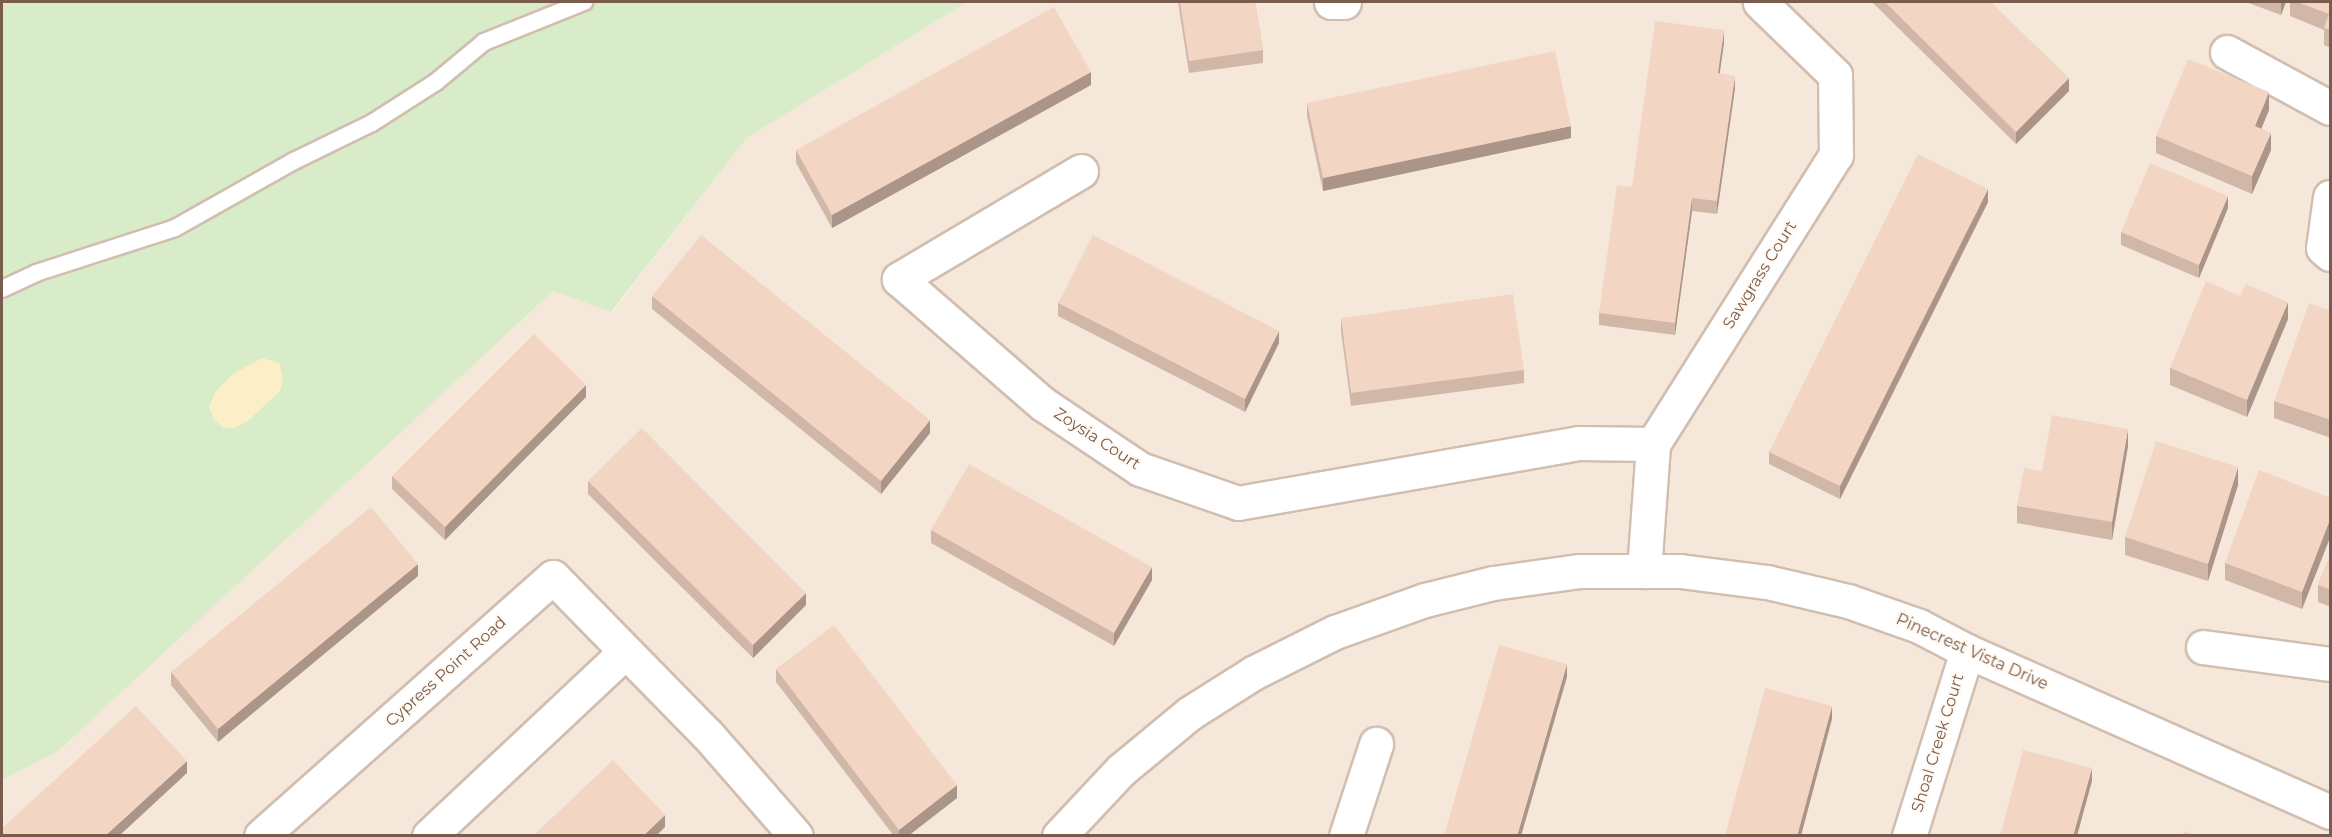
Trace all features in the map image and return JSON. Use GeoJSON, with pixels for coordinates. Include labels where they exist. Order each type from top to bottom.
{"type":"FeatureCollection","features":[{"type":"Feature","properties":{"kind":"street"},"geometry":{"type":"LineString","coordinates":[[1331,2],[1344,2]]}},
{"type":"Feature","properties":{"kind":"street","name":"Sawgrass Court"},"geometry":{"type":"LineString","coordinates":[[1644,571],[1653,444],[1836,155],[1835,75],[1760,2]]}},
{"type":"Feature","properties":{"kind":"street"},"geometry":{"type":"LineString","coordinates":[[2227,52],[2331,108]]}},
{"type":"Feature","properties":{"kind":"street","name":"Zoysia Court"},"geometry":{"type":"LineString","coordinates":[[1081,171],[899,279],[1043,404],[1140,469],[1238,503],[1579,443],[1653,444]]}},
{"type":"Feature","properties":{"kind":"street"},"geometry":{"type":"LineString","coordinates":[[2331,197],[2323,248],[2331,254]]}},
{"type":"Feature","properties":{"kind":"street","name":"Pinecrest Vista Drive"},"geometry":{"type":"LineString","coordinates":[[1059,836],[1121,770],[1190,713],[1253,673],[1335,632],[1425,600],[1493,583],[1580,571],[1680,571],[1767,582],[1848,601],[1919,626],[1967,651],[2330,812]]}},
{"type":"Feature","properties":{"kind":"street","name":"Cypress Point Road"},"geometry":{"type":"LineString","coordinates":[[261,836],[553,577],[624,653],[707,734],[796,836]]}},
{"type":"Feature","properties":{"kind":"street"},"geometry":{"type":"LineString","coordinates":[[2203,647],[2331,664]]}},
{"type":"Feature","properties":{"kind":"street","name":"Shoal Creek Court"},"geometry":{"type":"LineString","coordinates":[[1909,836],[1967,651]]}},
{"type":"Feature","properties":{"kind":"street"},"geometry":{"type":"LineString","coordinates":[[429,836],[624,653]]}},
{"type":"Feature","properties":{"kind":"street"},"geometry":{"type":"LineString","coordinates":[[1346,836],[1376,744]]}},
{"type":"Feature","properties":{"kind":"lane"},"geometry":{"type":"LineString","coordinates":[[2,289],[36,273],[175,228],[294,161],[372,123],[436,82],[484,42],[584,2]]}},
{"type":"Feature","properties":{"kind":"shaded area"},"geometry":{"type":"Polygon","coordinates":[[[967,2],[2330,2],[2330,835],[2,836],[2,780],[58,750],[553,291],[612,312],[747,138],[967,2]]]}},
{"type":"Feature","properties":{"kind":"green space"},"geometry":{"type":"Polygon","coordinates":[[[2,2],[967,2],[747,138],[611,312],[553,291],[58,751],[2,780],[2,2]]]}},
{"type":"Feature","properties":{"kind":"sand"},"geometry":{"type":"Polygon","coordinates":[[[262,358],[279,363],[283,378],[280,391],[249,420],[235,428],[224,428],[214,420],[209,407],[215,392],[233,374],[262,358]]]}},
{"type":"Feature","properties":{"kind":"building"},"geometry":{"type":"Polygon","coordinates":[[[1180,2],[1255,2],[1263,50],[1189,61],[1180,2]]]}},
{"type":"Feature","properties":{"kind":"building"},"geometry":{"type":"Polygon","coordinates":[[[1885,2],[1991,2],[2069,78],[2016,132],[1885,2]]]}},
{"type":"Feature","properties":{"kind":"building"},"geometry":{"type":"Polygon","coordinates":[[[2297,2],[2331,2],[2331,30],[2324,28],[2329,14],[2297,2]]]}},
{"type":"Feature","properties":{"kind":"building"},"geometry":{"type":"Polygon","coordinates":[[[1054,7],[1091,72],[832,215],[796,150],[1054,7]]]}},
{"type":"Feature","properties":{"kind":"building"},"geometry":{"type":"Polygon","coordinates":[[[1655,21],[1724,30],[1718,73],[1735,76],[1717,201],[1692,198],[1675,323],[1599,313],[1617,185],[1632,187],[1655,21]]]}},
{"type":"Feature","properties":{"kind":"building"},"geometry":{"type":"Polygon","coordinates":[[[1555,51],[1571,126],[1323,178],[1307,103],[1555,51]]]}},
{"type":"Feature","properties":{"kind":"building"},"geometry":{"type":"Polygon","coordinates":[[[2188,59],[2269,92],[2255,126],[2271,133],[2252,176],[2156,136],[2188,59]]]}},
{"type":"Feature","properties":{"kind":"building"},"geometry":{"type":"Polygon","coordinates":[[[1918,154],[1988,189],[1840,486],[1769,452],[1918,154]]]}},
{"type":"Feature","properties":{"kind":"building"},"geometry":{"type":"Polygon","coordinates":[[[2150,163],[2228,196],[2199,265],[2121,232],[2150,163]]]}},
{"type":"Feature","properties":{"kind":"building"},"geometry":{"type":"Polygon","coordinates":[[[701,235],[930,420],[881,481],[652,296],[701,235]]]}},
{"type":"Feature","properties":{"kind":"building"},"geometry":{"type":"Polygon","coordinates":[[[1093,235],[1279,331],[1245,399],[1058,303],[1093,235]]]}},
{"type":"Feature","properties":{"kind":"building"},"geometry":{"type":"Polygon","coordinates":[[[2206,281],[2240,296],[2246,284],[2288,302],[2247,400],[2170,368],[2206,281]]]}},
{"type":"Feature","properties":{"kind":"building"},"geometry":{"type":"Polygon","coordinates":[[[1513,294],[1524,370],[1351,393],[1341,318],[1513,294]]]}},
{"type":"Feature","properties":{"kind":"building"},"geometry":{"type":"Polygon","coordinates":[[[2309,303],[2331,311],[2331,420],[2274,401],[2309,303]]]}},
{"type":"Feature","properties":{"kind":"building"},"geometry":{"type":"Polygon","coordinates":[[[534,334],[586,385],[445,527],[392,476],[534,334]]]}},
{"type":"Feature","properties":{"kind":"building"},"geometry":{"type":"Polygon","coordinates":[[[2052,415],[2128,429],[2112,522],[2017,506],[2024,468],[2042,471],[2052,415]]]}},
{"type":"Feature","properties":{"kind":"building"},"geometry":{"type":"Polygon","coordinates":[[[642,428],[806,593],[753,645],[588,481],[642,428]]]}},
{"type":"Feature","properties":{"kind":"building"},"geometry":{"type":"Polygon","coordinates":[[[2156,441],[2238,467],[2208,564],[2125,537],[2156,441]]]}},
{"type":"Feature","properties":{"kind":"building"},"geometry":{"type":"Polygon","coordinates":[[[969,464],[1152,567],[1114,633],[931,530],[969,464]]]}},
{"type":"Feature","properties":{"kind":"building"},"geometry":{"type":"Polygon","coordinates":[[[2259,470],[2331,498],[2331,517],[2302,592],[2225,563],[2259,470]]]}},
{"type":"Feature","properties":{"kind":"building"},"geometry":{"type":"Polygon","coordinates":[[[371,507],[418,564],[218,729],[171,672],[371,507]]]}},
{"type":"Feature","properties":{"kind":"building"},"geometry":{"type":"Polygon","coordinates":[[[2331,554],[2331,590],[2318,585],[2331,554]]]}},
{"type":"Feature","properties":{"kind":"building"},"geometry":{"type":"Polygon","coordinates":[[[834,625],[957,785],[899,830],[776,669],[834,625]]]}},
{"type":"Feature","properties":{"kind":"building"},"geometry":{"type":"Polygon","coordinates":[[[1499,645],[1567,664],[1517,836],[1444,836],[1499,645]]]}},
{"type":"Feature","properties":{"kind":"building"},"geometry":{"type":"Polygon","coordinates":[[[1765,688],[1832,706],[1797,836],[1725,836],[1765,688]]]}},
{"type":"Feature","properties":{"kind":"building"},"geometry":{"type":"Polygon","coordinates":[[[136,706],[187,761],[105,836],[2,836],[2,828],[136,706]]]}},
{"type":"Feature","properties":{"kind":"building"},"geometry":{"type":"Polygon","coordinates":[[[2023,750],[2092,768],[2073,836],[2000,836],[2023,750]]]}},
{"type":"Feature","properties":{"kind":"building"},"geometry":{"type":"Polygon","coordinates":[[[613,760],[665,815],[643,836],[533,836],[613,760]]]}},
{"type":"Feature","properties":{"kind":"building"},"geometry":{"type":"Polygon","coordinates":[[[2184,831],[2199,836],[2183,836],[2184,831]]]}}]}
